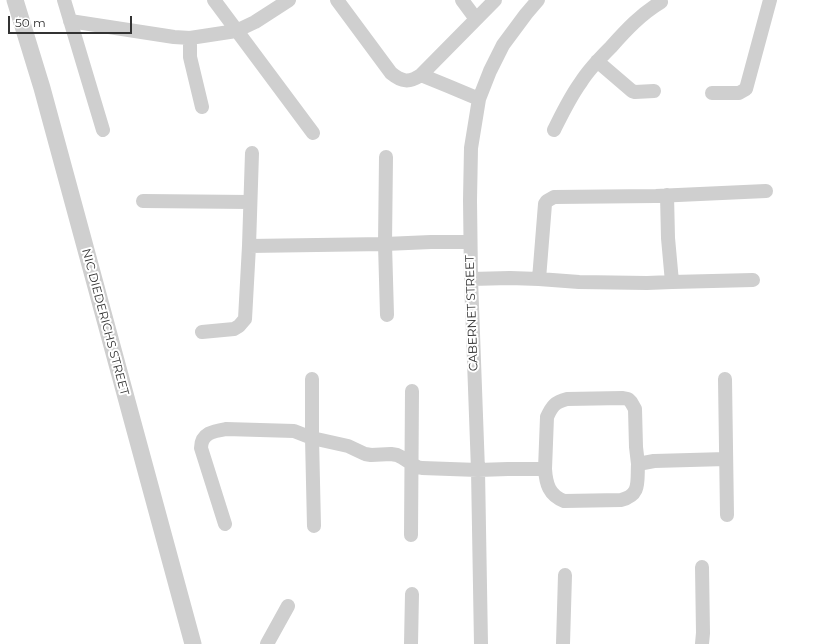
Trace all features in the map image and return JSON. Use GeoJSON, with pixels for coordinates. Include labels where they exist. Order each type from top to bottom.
{"type":"FeatureCollection","features":[{"type":"Feature","properties":{"kind":"street","name":"NIC DIEDERICHS STREET"},"geometry":{"type":"LineString","coordinates":[[15,0],[42,88],[193,644]]}},
{"type":"Feature","properties":{"kind":"street"},"geometry":{"type":"LineString","coordinates":[[64,0],[103,130]]}},
{"type":"Feature","properties":{"kind":"street"},"geometry":{"type":"LineString","coordinates":[[214,0],[313,133]]}},
{"type":"Feature","properties":{"kind":"street"},"geometry":{"type":"LineString","coordinates":[[70,21],[190,38],[236,31],[255,22],[289,0]]}},
{"type":"Feature","properties":{"kind":"street"},"geometry":{"type":"LineString","coordinates":[[337,0],[391,73],[404,81],[416,79],[421,75],[495,0]]}},
{"type":"Feature","properties":{"kind":"street"},"geometry":{"type":"LineString","coordinates":[[462,0],[476,19]]}},
{"type":"Feature","properties":{"kind":"street","name":"CABERNET STREET"},"geometry":{"type":"LineString","coordinates":[[481,644],[478,470],[470,242],[471,148],[480,99],[490,71],[503,45],[538,0]]}},
{"type":"Feature","properties":{"kind":"street"},"geometry":{"type":"LineString","coordinates":[[712,93],[739,93],[746,89],[770,0]]}},
{"type":"Feature","properties":{"kind":"street"},"geometry":{"type":"LineString","coordinates":[[554,130],[572,94],[597,61],[632,24],[643,14],[662,1]]}},
{"type":"Feature","properties":{"kind":"street"},"geometry":{"type":"LineString","coordinates":[[190,38],[190,57],[202,107]]}},
{"type":"Feature","properties":{"kind":"street"},"geometry":{"type":"LineString","coordinates":[[597,61],[632,91],[654,91]]}},
{"type":"Feature","properties":{"kind":"street"},"geometry":{"type":"LineString","coordinates":[[421,75],[480,99]]}},
{"type":"Feature","properties":{"kind":"street"},"geometry":{"type":"LineString","coordinates":[[202,332],[234,329],[245,319],[252,153]]}},
{"type":"Feature","properties":{"kind":"street"},"geometry":{"type":"LineString","coordinates":[[386,157],[385,244],[387,315]]}},
{"type":"Feature","properties":{"kind":"street"},"geometry":{"type":"LineString","coordinates":[[539,279],[545,204],[554,197],[766,191]]}},
{"type":"Feature","properties":{"kind":"street"},"geometry":{"type":"LineString","coordinates":[[667,195],[668,238],[672,282]]}},
{"type":"Feature","properties":{"kind":"street"},"geometry":{"type":"LineString","coordinates":[[143,200],[250,202]]}},
{"type":"Feature","properties":{"kind":"street"},"geometry":{"type":"LineString","coordinates":[[249,246],[470,242]]}},
{"type":"Feature","properties":{"kind":"street"},"geometry":{"type":"LineString","coordinates":[[471,279],[510,278],[579,282],[647,283],[753,280]]}},
{"type":"Feature","properties":{"kind":"street"},"geometry":{"type":"LineString","coordinates":[[312,379],[314,526]]}},
{"type":"Feature","properties":{"kind":"street"},"geometry":{"type":"LineString","coordinates":[[725,379],[728,515]]}},
{"type":"Feature","properties":{"kind":"street"},"geometry":{"type":"LineString","coordinates":[[411,536],[412,391]]}},
{"type":"Feature","properties":{"kind":"street"},"geometry":{"type":"LineString","coordinates":[[567,399],[628,399],[635,409],[638,464],[637,489],[628,498],[621,500],[564,502],[558,499],[549,489],[546,482],[547,417],[550,410],[560,401],[567,399]]}},
{"type":"Feature","properties":{"kind":"street"},"geometry":{"type":"LineString","coordinates":[[225,524],[202,448],[202,443],[204,438],[209,433],[226,428],[294,431],[312,438],[348,446],[365,454],[396,455],[417,467],[422,468],[478,470],[545,469]]}},
{"type":"Feature","properties":{"kind":"street"},"geometry":{"type":"LineString","coordinates":[[638,464],[654,461],[726,459]]}},
{"type":"Feature","properties":{"kind":"street"},"geometry":{"type":"LineString","coordinates":[[702,568],[702,644]]}},
{"type":"Feature","properties":{"kind":"street"},"geometry":{"type":"LineString","coordinates":[[563,644],[565,575]]}},
{"type":"Feature","properties":{"kind":"street"},"geometry":{"type":"LineString","coordinates":[[411,644],[412,594]]}},
{"type":"Feature","properties":{"kind":"street"},"geometry":{"type":"LineString","coordinates":[[267,644],[288,606]]}}]}
